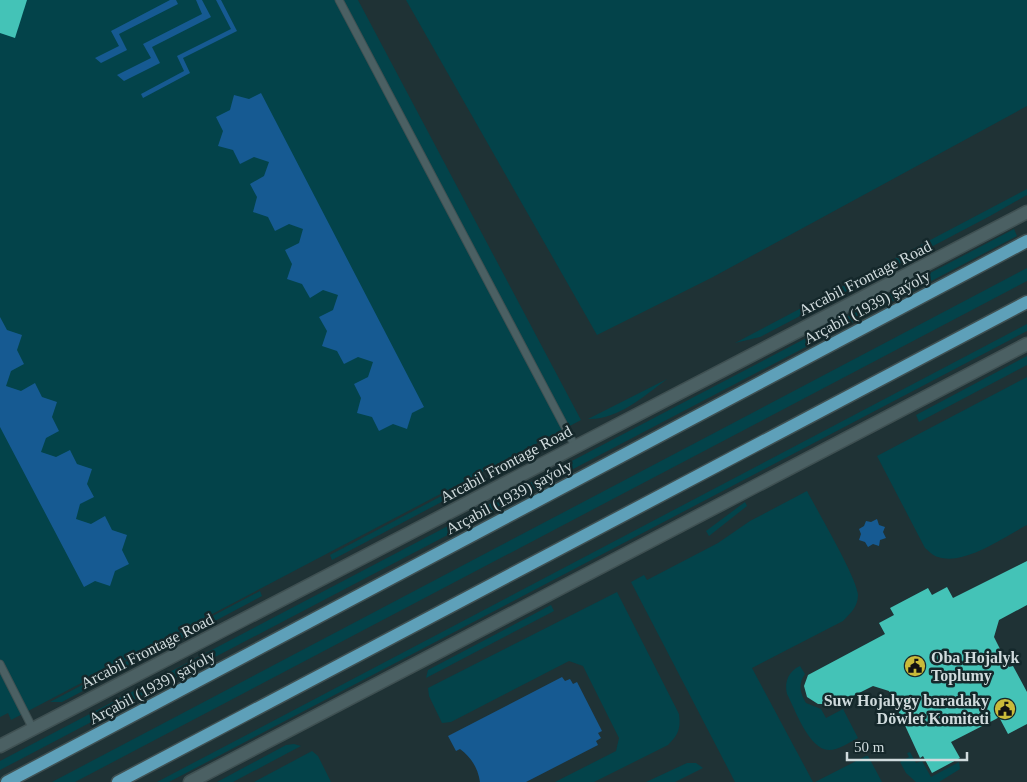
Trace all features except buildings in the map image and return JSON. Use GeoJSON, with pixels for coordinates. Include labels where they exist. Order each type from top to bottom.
{"type":"FeatureCollection","features":[{"type":"Feature","properties":{"kind":"main road","name":"Arçabil (1939) şaýoly"},"geometry":{"type":"LineString","coordinates":[[7,782],[1027,241]]}},
{"type":"Feature","properties":{"kind":"main road"},"geometry":{"type":"LineString","coordinates":[[118,782],[1027,302]]}},
{"type":"Feature","properties":{"kind":"street","name":"Arcabil Frontage Road"},"geometry":{"type":"LineString","coordinates":[[0,746],[1027,212]]}},
{"type":"Feature","properties":{"kind":"street"},"geometry":{"type":"LineString","coordinates":[[190,782],[1027,344]]}},
{"type":"Feature","properties":{"kind":"lane"},"geometry":{"type":"LineString","coordinates":[[338,0],[575,446]]}},
{"type":"Feature","properties":{"kind":"lane"},"geometry":{"type":"LineString","coordinates":[[0,664],[33,729]]}},
{"type":"Feature","properties":{"kind":"shaded area"},"geometry":{"type":"Polygon","coordinates":[[[0,0],[358,0],[581,420],[11,720],[8,713],[0,717],[0,0]]]}},
{"type":"Feature","properties":{"kind":"shaded area"},"geometry":{"type":"Polygon","coordinates":[[[406,0],[1027,0],[1027,106],[713,277],[597,335],[406,0]]]}},
{"type":"Feature","properties":{"kind":"shaded area"},"geometry":{"type":"Polygon","coordinates":[[[1027,189],[1027,195],[990,216],[760,337],[735,343],[1027,189]]]}},
{"type":"Feature","properties":{"kind":"shaded area"},"geometry":{"type":"Polygon","coordinates":[[[1014,229],[1017,236],[0,770],[0,761],[1014,229]]]}},
{"type":"Feature","properties":{"kind":"shaded area"},"geometry":{"type":"Polygon","coordinates":[[[1027,268],[1027,281],[75,782],[52,782],[1027,268]]]}},
{"type":"Feature","properties":{"kind":"shaded area"},"geometry":{"type":"Polygon","coordinates":[[[1027,324],[1027,331],[169,782],[157,782],[1027,324]]]}},
{"type":"Feature","properties":{"kind":"shaded area"},"geometry":{"type":"Polygon","coordinates":[[[1027,356],[1027,365],[919,422],[916,415],[1027,356]]]}},
{"type":"Feature","properties":{"kind":"shaded area"},"geometry":{"type":"Polygon","coordinates":[[[1027,377],[1027,525],[972,554],[948,559],[934,556],[925,548],[877,456],[1027,377]]]}},
{"type":"Feature","properties":{"kind":"shaded area"},"geometry":{"type":"Polygon","coordinates":[[[667,379],[630,406],[610,416],[588,419],[667,379]]]}},
{"type":"Feature","properties":{"kind":"shaded area"},"geometry":{"type":"Polygon","coordinates":[[[483,474],[485,479],[332,560],[330,555],[483,474]]]}},
{"type":"Feature","properties":{"kind":"shaded area"},"geometry":{"type":"Polygon","coordinates":[[[807,491],[851,574],[858,595],[857,603],[843,621],[752,668],[813,782],[735,782],[631,582],[644,575],[647,580],[718,543],[750,521],[807,491]]]}},
{"type":"Feature","properties":{"kind":"shaded area"},"geometry":{"type":"Polygon","coordinates":[[[745,502],[747,506],[709,536],[706,531],[745,502]]]}},
{"type":"Feature","properties":{"kind":"shaded area"},"geometry":{"type":"Polygon","coordinates":[[[260,591],[262,596],[62,702],[50,702],[260,591]]]}},
{"type":"Feature","properties":{"kind":"shaded area"},"geometry":{"type":"Polygon","coordinates":[[[617,592],[679,714],[680,724],[678,731],[668,745],[594,782],[555,782],[616,751],[619,738],[583,666],[569,661],[451,722],[442,723],[429,696],[428,688],[617,592]]]}},
{"type":"Feature","properties":{"kind":"shaded area"},"geometry":{"type":"Polygon","coordinates":[[[551,605],[554,611],[426,678],[428,670],[551,605]]]}},
{"type":"Feature","properties":{"kind":"shaded area"},"geometry":{"type":"Polygon","coordinates":[[[800,666],[805,674],[801,681],[801,688],[802,696],[806,703],[821,709],[826,718],[843,709],[858,738],[833,750],[829,750],[822,748],[809,736],[786,689],[788,677],[800,666]]]}},
{"type":"Feature","properties":{"kind":"shaded area"},"geometry":{"type":"Polygon","coordinates":[[[294,744],[301,746],[233,782],[217,782],[286,745],[294,744]]]}},
{"type":"Feature","properties":{"kind":"shaded area"},"geometry":{"type":"Polygon","coordinates":[[[312,751],[318,756],[331,782],[254,782],[312,751]]]}},
{"type":"Feature","properties":{"kind":"shaded area"},"geometry":{"type":"Polygon","coordinates":[[[910,752],[916,763],[922,761],[931,777],[959,762],[960,769],[939,782],[916,782],[906,773],[900,762],[909,757],[907,753],[910,752]]]}},
{"type":"Feature","properties":{"kind":"shaded area"},"geometry":{"type":"Polygon","coordinates":[[[866,756],[868,756],[882,782],[815,782],[866,756]]]}},
{"type":"Feature","properties":{"kind":"shaded area"},"geometry":{"type":"Polygon","coordinates":[[[687,763],[696,763],[703,768],[675,782],[646,782],[687,763]]]}},
{"type":"Feature","properties":{"kind":"water"},"geometry":{"type":"Polygon","coordinates":[[[170,0],[176,0],[178,4],[119,34],[127,50],[101,63],[95,58],[119,46],[111,31],[170,0]]]}},
{"type":"Feature","properties":{"kind":"water"},"geometry":{"type":"Polygon","coordinates":[[[196,0],[202,0],[211,17],[152,47],[160,63],[124,81],[117,75],[151,58],[143,44],[202,14],[196,0]]]}},
{"type":"Feature","properties":{"kind":"water"},"geometry":{"type":"Polygon","coordinates":[[[216,0],[221,0],[237,31],[183,58],[190,73],[143,98],[141,94],[184,71],[177,56],[231,29],[216,0]]]}},
{"type":"Feature","properties":{"kind":"water"},"geometry":{"type":"Polygon","coordinates":[[[261,93],[424,407],[412,413],[407,429],[393,424],[379,431],[372,417],[357,413],[361,398],[354,384],[368,377],[373,362],[358,357],[344,364],[337,351],[322,346],[327,331],[319,317],[333,310],[338,295],[323,290],[310,298],[302,284],[287,279],[292,264],[285,250],[299,243],[303,229],[289,224],[275,231],[268,217],[253,212],[257,197],[250,184],[264,176],[269,162],[254,157],[240,164],[233,150],[218,146],[223,131],[216,117],[230,110],[234,95],[249,99],[261,93]]]}},
{"type":"Feature","properties":{"kind":"water"},"geometry":{"type":"Polygon","coordinates":[[[0,317],[7,330],[22,335],[17,350],[24,364],[11,371],[6,386],[21,391],[35,383],[42,397],[57,402],[52,417],[59,431],[46,438],[41,452],[56,457],[70,450],[77,464],[92,469],[87,484],[94,497],[80,504],[76,519],[91,524],[105,516],[112,530],[127,535],[122,550],[129,564],[115,571],[110,586],[95,581],[84,587],[0,427],[0,317]]]}},
{"type":"Feature","properties":{"kind":"water"},"geometry":{"type":"Polygon","coordinates":[[[877,519],[879,525],[885,527],[883,532],[886,538],[880,540],[879,546],[873,544],[868,547],[865,542],[859,540],[861,534],[859,529],[864,526],[866,521],[871,522],[877,519]]]}},
{"type":"Feature","properties":{"kind":"water"},"geometry":{"type":"Polygon","coordinates":[[[562,677],[565,681],[570,679],[573,684],[577,682],[602,731],[598,733],[601,738],[596,741],[598,745],[526,782],[480,782],[478,772],[471,759],[460,749],[456,751],[448,736],[562,677]]]}},
{"type":"Feature","properties":{"kind":"place","name":"Oba Hojalyk Toplumy"},"geometry":{"type":"Point","coordinates":[915,666]}},
{"type":"Feature","properties":{"kind":"place","name":"Suw Hojalygy baradaky Döwlet Komiteti"},"geometry":{"type":"Point","coordinates":[1005,709]}}]}
